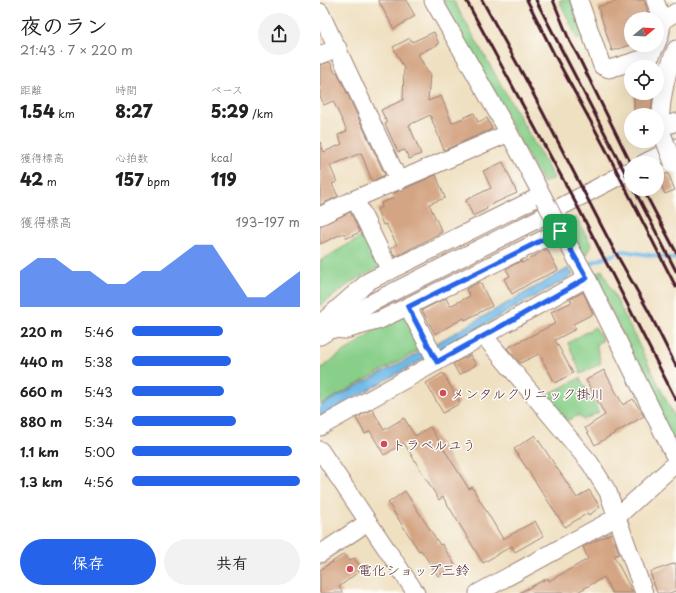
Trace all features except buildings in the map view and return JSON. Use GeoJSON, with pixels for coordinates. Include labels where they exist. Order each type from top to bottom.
{"type":"FeatureCollection","features":[{"type":"Feature","properties":{"kind":"street"},"geometry":{"type":"LineString","coordinates":[[433,0],[509,133],[583,271],[676,459]]}},
{"type":"Feature","properties":{"kind":"street"},"geometry":{"type":"LineString","coordinates":[[579,0],[602,66],[609,70],[651,56],[653,52]]}},
{"type":"Feature","properties":{"kind":"street"},"geometry":{"type":"LineString","coordinates":[[655,0],[669,16],[664,27]]}},
{"type":"Feature","properties":{"kind":"street"},"geometry":{"type":"LineString","coordinates":[[320,12],[399,181]]}},
{"type":"Feature","properties":{"kind":"street"},"geometry":{"type":"LineString","coordinates":[[320,55],[338,48]]}},
{"type":"Feature","properties":{"kind":"street"},"geometry":{"type":"LineString","coordinates":[[662,108],[670,62],[676,49]]}},
{"type":"Feature","properties":{"kind":"street"},"geometry":{"type":"LineString","coordinates":[[664,131],[676,122]]}},
{"type":"Feature","properties":{"kind":"street"},"geometry":{"type":"LineString","coordinates":[[320,216],[355,199],[509,133]]}},
{"type":"Feature","properties":{"kind":"street"},"geometry":{"type":"LineString","coordinates":[[664,136],[675,160],[664,161]]}},
{"type":"Feature","properties":{"kind":"street"},"geometry":{"type":"LineString","coordinates":[[323,330],[371,303],[624,174]]}},
{"type":"Feature","properties":{"kind":"street"},"geometry":{"type":"LineString","coordinates":[[323,330],[369,281],[543,197]]}},
{"type":"Feature","properties":{"kind":"street"},"geometry":{"type":"LineString","coordinates":[[355,199],[390,271]]}},
{"type":"Feature","properties":{"kind":"street"},"geometry":{"type":"LineString","coordinates":[[323,330],[345,330],[374,322],[408,307],[559,228]]}},
{"type":"Feature","properties":{"kind":"street"},"geometry":{"type":"LineString","coordinates":[[320,427],[433,354],[484,336],[583,271]]}},
{"type":"Feature","properties":{"kind":"street"},"geometry":{"type":"LineString","coordinates":[[408,307],[433,354]]}},
{"type":"Feature","properties":{"kind":"street"},"geometry":{"type":"LineString","coordinates":[[484,336],[590,463],[608,492],[644,593]]}},
{"type":"Feature","properties":{"kind":"street"},"geometry":{"type":"LineString","coordinates":[[320,450],[416,593]]}},
{"type":"Feature","properties":{"kind":"street"},"geometry":{"type":"LineString","coordinates":[[478,593],[617,517],[676,463]]}},
{"type":"Feature","properties":{"kind":"street"},"geometry":{"type":"LineString","coordinates":[[320,554],[368,522]]}},
{"type":"Feature","properties":{"kind":"green space"},"geometry":{"type":"Polygon","coordinates":[[[441,0],[453,0],[554,178],[543,183],[441,0]]]}},
{"type":"Feature","properties":{"kind":"green space"},"geometry":{"type":"Polygon","coordinates":[[[559,0],[571,0],[586,42],[577,38],[559,0]]]}},
{"type":"Feature","properties":{"kind":"green space"},"geometry":{"type":"Polygon","coordinates":[[[576,217],[592,246],[583,258],[565,222],[576,217]]]}},
{"type":"Feature","properties":{"kind":"green space"},"geometry":{"type":"Polygon","coordinates":[[[364,235],[382,266],[353,281],[320,306],[320,261],[364,235]]]}},
{"type":"Feature","properties":{"kind":"green space"},"geometry":{"type":"Polygon","coordinates":[[[602,270],[676,420],[676,447],[594,275],[602,270]]]}},
{"type":"Feature","properties":{"kind":"green space"},"geometry":{"type":"Polygon","coordinates":[[[405,315],[423,348],[320,405],[320,369],[380,326],[405,315]]]}},
{"type":"Feature","properties":{"kind":"green space"},"geometry":{"type":"Polygon","coordinates":[[[595,327],[603,340],[596,344],[601,363],[581,374],[568,343],[595,327]]]}},
{"type":"Feature","properties":{"kind":"green space"},"geometry":{"type":"Polygon","coordinates":[[[580,378],[599,412],[583,420],[579,415],[562,423],[541,398],[580,378]]]}},
{"type":"Feature","properties":{"kind":"water"},"geometry":{"type":"Polygon","coordinates":[[[569,268],[573,275],[320,417],[320,406],[419,353],[569,268]]]}},
{"type":"Feature","properties":{"kind":"waterway"},"geometry":{"type":"LineString","coordinates":[[585,265],[623,251],[676,259]]}},
{"type":"Feature","properties":{"kind":"railway"},"geometry":{"type":"LineString","coordinates":[[466,0],[580,211],[676,400]]}},
{"type":"Feature","properties":{"kind":"railway"},"geometry":{"type":"LineString","coordinates":[[482,0],[525,78],[676,366]]}},
{"type":"Feature","properties":{"kind":"railway"},"geometry":{"type":"LineString","coordinates":[[527,0],[676,287]]}},
{"type":"Feature","properties":{"kind":"railway"},"geometry":{"type":"LineString","coordinates":[[536,0],[624,170]]}},
{"type":"Feature","properties":{"kind":"railway"},"geometry":{"type":"LineString","coordinates":[[553,0],[570,42],[627,156]]}},
{"type":"Feature","properties":{"kind":"railway"},"geometry":{"type":"LineString","coordinates":[[638,196],[676,271]]}},
{"type":"Feature","properties":{"kind":"railway"},"geometry":{"type":"LineString","coordinates":[[647,196],[676,252]]}},
{"type":"Feature","properties":{"kind":"place","name":"メンタルクリニック掛川"},"geometry":{"type":"Point","coordinates":[443,393]}},
{"type":"Feature","properties":{"kind":"place","name":"トラベルユう"},"geometry":{"type":"Point","coordinates":[384,444]}},
{"type":"Feature","properties":{"kind":"place","name":"電化ショップ三鈴"},"geometry":{"type":"Point","coordinates":[350,569]}},
{"type":"Feature","properties":{"kind":"route"},"geometry":{"type":"LineString","coordinates":[[560,231],[587,278],[437,362],[428,342],[408,307],[560,231]]}}]}
